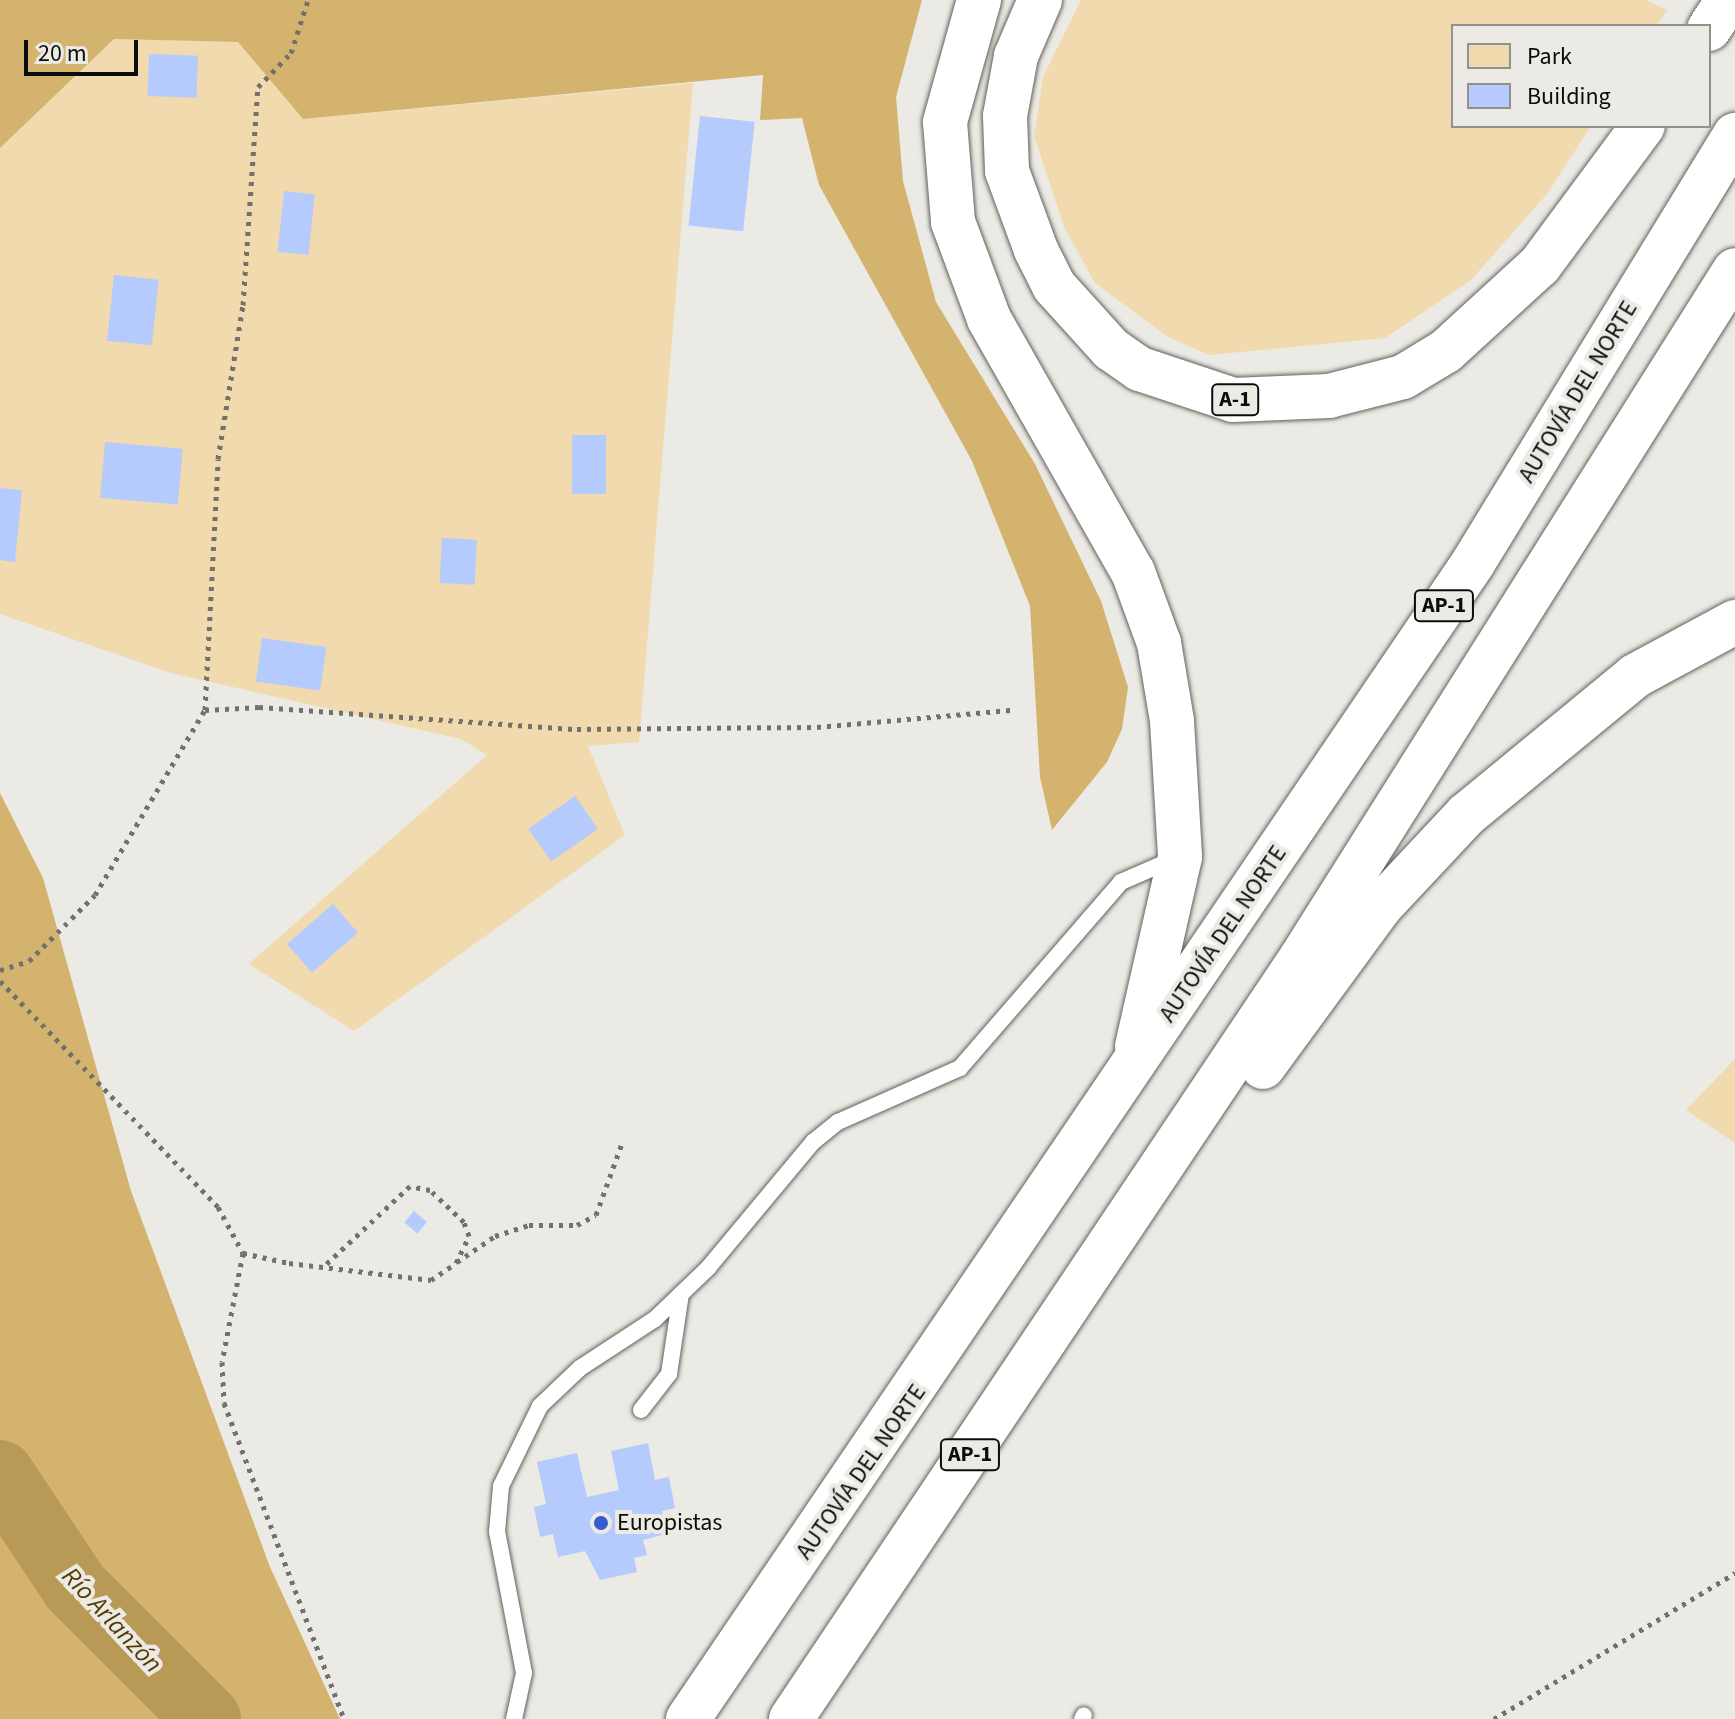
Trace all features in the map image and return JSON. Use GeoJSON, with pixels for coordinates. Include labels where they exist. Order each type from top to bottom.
{"type":"FeatureCollection","features":[{"type":"Feature","properties":{"kind":"highway"},"geometry":{"type":"LineString","coordinates":[[979,0],[951,84],[946,189],[974,289],[1105,515],[1145,603],[1172,721],[1180,857],[1161,964],[1141,1005],[1136,1064]]}},
{"type":"Feature","properties":{"kind":"highway","name":"A-1"},"geometry":{"type":"LineString","coordinates":[[1040,0],[1016,56],[1005,116],[1007,171],[1036,250],[1073,310],[1111,349],[1140,369],[1233,400],[1329,396],[1403,377],[1446,351],[1540,265],[1642,128]]}},
{"type":"Feature","properties":{"kind":"highway"},"geometry":{"type":"LineString","coordinates":[[1711,26],[1728,0]]}},
{"type":"Feature","properties":{"kind":"highway","name":"AUTOVÍA DEL NORTE"},"geometry":{"type":"LineString","coordinates":[[688,1719],[1136,1064],[1473,563],[1735,135]]}},
{"type":"Feature","properties":{"kind":"highway","name":"AP-1"},"geometry":{"type":"LineString","coordinates":[[791,1719],[1148,1191],[1735,270]]}},
{"type":"Feature","properties":{"kind":"highway"},"geometry":{"type":"LineString","coordinates":[[1148,1191],[1209,1141],[1380,907],[1466,815],[1635,676],[1735,622]]}},
{"type":"Feature","properties":{"kind":"lane"},"geometry":{"type":"LineString","coordinates":[[514,1719],[524,1673],[497,1532],[512,1457],[540,1406],[681,1294],[813,1142],[838,1122],[960,1068],[1121,882],[1180,857]]}},
{"type":"Feature","properties":{"kind":"lane"},"geometry":{"type":"LineString","coordinates":[[641,1410],[669,1374],[681,1294]]}},
{"type":"Feature","properties":{"kind":"path"},"geometry":{"type":"LineString","coordinates":[[0,970],[29,961],[95,895],[205,710],[218,459],[243,305],[258,87],[291,53],[308,0]]}},
{"type":"Feature","properties":{"kind":"path"},"geometry":{"type":"LineString","coordinates":[[205,710],[259,707],[577,729],[817,727],[1010,710]]}},
{"type":"Feature","properties":{"kind":"path"},"geometry":{"type":"LineString","coordinates":[[0,981],[218,1207],[243,1253],[222,1362],[224,1403],[344,1719]]}},
{"type":"Feature","properties":{"kind":"path"},"geometry":{"type":"LineString","coordinates":[[243,1253],[323,1267],[431,1280],[495,1236],[529,1225],[577,1225],[596,1215],[622,1143]]}},
{"type":"Feature","properties":{"kind":"path"},"geometry":{"type":"LineString","coordinates":[[323,1267],[410,1186],[430,1190],[464,1222],[469,1236],[456,1263]]}},
{"type":"Feature","properties":{"kind":"path"},"geometry":{"type":"LineString","coordinates":[[1494,1719],[1735,1573]]}},
{"type":"Feature","properties":{"kind":"green space"},"geometry":{"type":"Polygon","coordinates":[[[1081,0],[1646,0],[1667,10],[1657,24],[1451,24],[1451,128],[1590,128],[1547,194],[1471,280],[1385,338],[1209,355],[1168,337],[1095,283],[1065,229],[1034,136],[1043,77],[1081,0]]]}},
{"type":"Feature","properties":{"kind":"green space"},"geometry":{"type":"Polygon","coordinates":[[[114,39],[238,42],[303,119],[693,83],[639,742],[588,746],[625,835],[354,1031],[249,964],[487,755],[461,739],[171,673],[0,614],[0,148],[114,39]]]}},
{"type":"Feature","properties":{"kind":"green space"},"geometry":{"type":"Polygon","coordinates":[[[1735,1059],[1735,1143],[1686,1110],[1735,1059]]]}},
{"type":"Feature","properties":{"kind":"shaded area"},"geometry":{"type":"Polygon","coordinates":[[[0,0],[922,0],[896,97],[903,181],[936,302],[1035,464],[1101,601],[1128,687],[1122,729],[1107,762],[1052,830],[1040,777],[1030,606],[972,461],[819,185],[802,118],[760,120],[763,75],[303,119],[238,42],[114,39],[0,148],[0,0]]]}},
{"type":"Feature","properties":{"kind":"shaded area"},"geometry":{"type":"Polygon","coordinates":[[[0,793],[43,878],[131,1191],[270,1567],[340,1719],[0,1719],[0,793]]]}},
{"type":"Feature","properties":{"kind":"building"},"geometry":{"type":"Polygon","coordinates":[[[149,54],[198,56],[197,98],[148,96],[149,54]]]}},
{"type":"Feature","properties":{"kind":"building"},"geometry":{"type":"Polygon","coordinates":[[[700,116],[755,122],[743,231],[689,225],[700,116]]]}},
{"type":"Feature","properties":{"kind":"building"},"geometry":{"type":"Polygon","coordinates":[[[284,191],[315,194],[308,255],[278,252],[284,191]]]}},
{"type":"Feature","properties":{"kind":"building"},"geometry":{"type":"Polygon","coordinates":[[[114,275],[159,280],[152,345],[107,341],[114,275]]]}},
{"type":"Feature","properties":{"kind":"building"},"geometry":{"type":"Polygon","coordinates":[[[572,435],[606,435],[606,494],[572,494],[572,435]]]}},
{"type":"Feature","properties":{"kind":"building"},"geometry":{"type":"Polygon","coordinates":[[[105,442],[183,449],[178,505],[100,498],[105,442]]]}},
{"type":"Feature","properties":{"kind":"building"},"geometry":{"type":"Polygon","coordinates":[[[0,488],[22,490],[15,562],[0,560],[0,488]]]}},
{"type":"Feature","properties":{"kind":"building"},"geometry":{"type":"Polygon","coordinates":[[[442,538],[477,540],[475,585],[440,583],[442,538]]]}},
{"type":"Feature","properties":{"kind":"building"},"geometry":{"type":"Polygon","coordinates":[[[262,638],[326,647],[320,691],[256,682],[262,638]]]}},
{"type":"Feature","properties":{"kind":"building"},"geometry":{"type":"Polygon","coordinates":[[[575,796],[598,829],[551,861],[528,829],[575,796]]]}},
{"type":"Feature","properties":{"kind":"building"},"geometry":{"type":"Polygon","coordinates":[[[333,904],[358,933],[312,973],[287,944],[333,904]]]}},
{"type":"Feature","properties":{"kind":"building"},"geometry":{"type":"Polygon","coordinates":[[[414,1211],[427,1222],[417,1233],[404,1222],[414,1211]]]}},
{"type":"Feature","properties":{"kind":"building","name":"Europistas"},"geometry":{"type":"Polygon","coordinates":[[[648,1443],[655,1480],[669,1477],[675,1508],[662,1511],[666,1534],[643,1540],[647,1555],[634,1558],[637,1572],[600,1580],[585,1551],[558,1557],[553,1534],[540,1537],[534,1507],[546,1504],[537,1462],[577,1453],[587,1497],[619,1490],[611,1451],[648,1443]]]}},
{"type":"Feature","properties":{"kind":"waterway","name":"Río Arlanzón"},"geometry":{"type":"LineString","coordinates":[[0,1474],[75,1587],[207,1719]]}},
{"type":"Feature","properties":{"kind":"place","name":"Europistas"},"geometry":{"type":"Point","coordinates":[601,1523]}}]}
